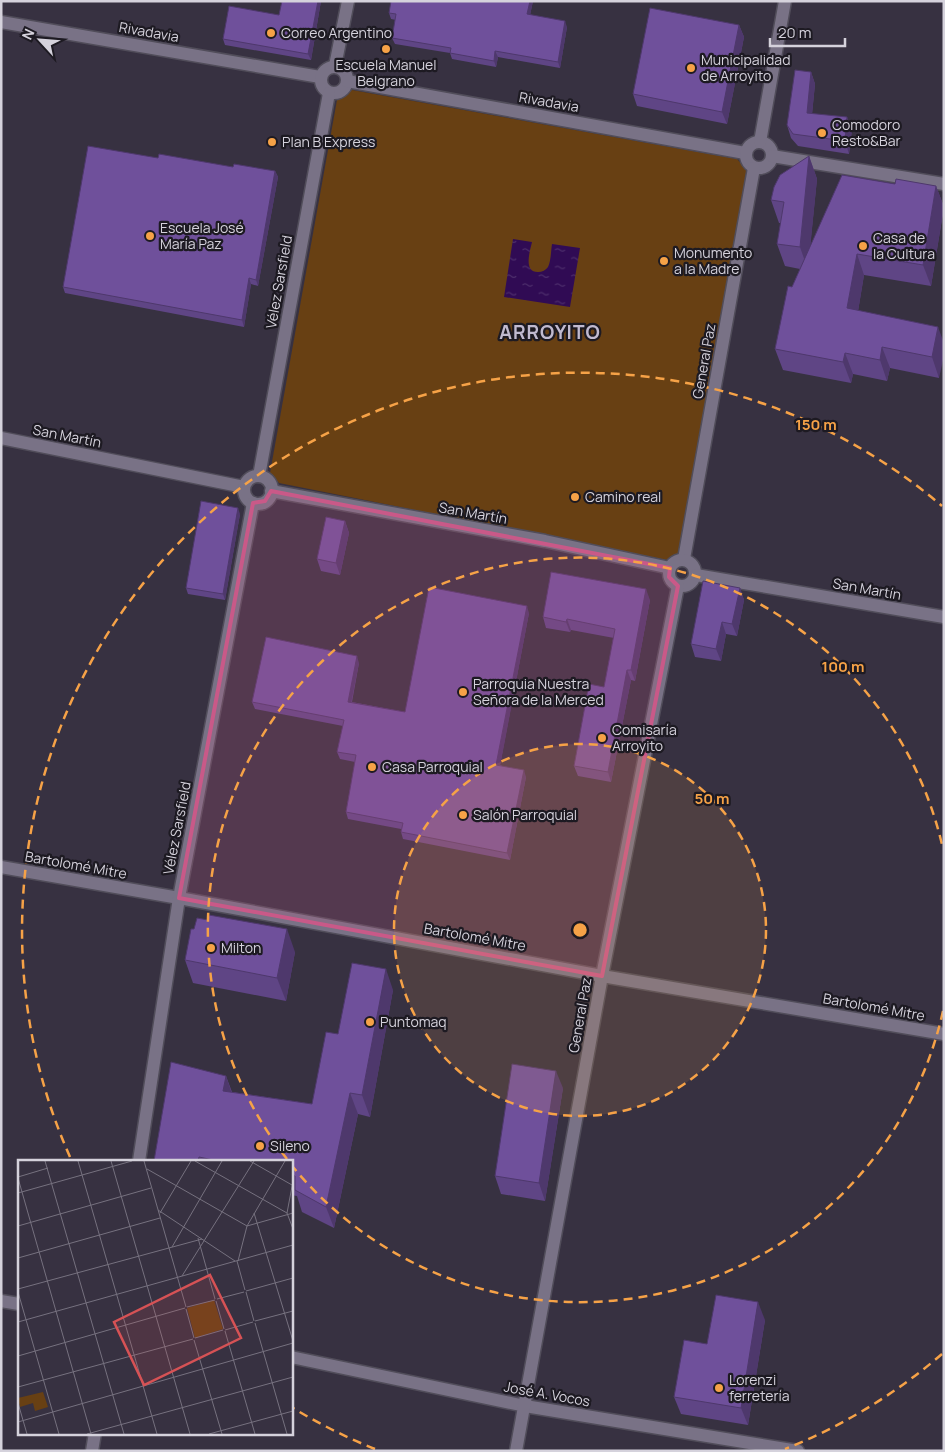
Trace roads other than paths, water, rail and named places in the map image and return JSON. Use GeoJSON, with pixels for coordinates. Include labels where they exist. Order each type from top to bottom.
{"type":"FeatureCollection","features":[{"type":"Feature","properties":{"kind":"street"},"geometry":{"type":"LineString","coordinates":[[335,66],[348,1]]}},
{"type":"Feature","properties":{"kind":"street"},"geometry":{"type":"LineString","coordinates":[[760,142],[785,1]]}},
{"type":"Feature","properties":{"kind":"street","name":"Rivadavia"},"geometry":{"type":"LineString","coordinates":[[1,22],[320,78]]}},
{"type":"Feature","properties":{"kind":"street"},"geometry":{"type":"LineString","coordinates":[[335,66],[344,70],[347,81],[345,88],[333,94],[322,88],[320,78],[326,68],[335,66]]}},
{"type":"Feature","properties":{"kind":"street","name":"Rivadavia"},"geometry":{"type":"LineString","coordinates":[[347,81],[746,152]]}},
{"type":"Feature","properties":{"kind":"street","name":"Vélez Sarsfield"},"geometry":{"type":"LineString","coordinates":[[259,476],[329,93]]}},
{"type":"Feature","properties":{"kind":"street"},"geometry":{"type":"LineString","coordinates":[[760,142],[768,146],[772,156],[770,163],[758,169],[747,163],[746,152],[748,146],[760,142]]}},
{"type":"Feature","properties":{"kind":"street"},"geometry":{"type":"LineString","coordinates":[[772,156],[944,184]]}},
{"type":"Feature","properties":{"kind":"street","name":"General Paz"},"geometry":{"type":"LineString","coordinates":[[684,560],[754,168]]}},
{"type":"Feature","properties":{"kind":"street","name":"San Martín"},"geometry":{"type":"LineString","coordinates":[[1,438],[244,487]]}},
{"type":"Feature","properties":{"kind":"street"},"geometry":{"type":"LineString","coordinates":[[259,476],[270,484],[271,491],[269,498],[262,503],[253,503],[246,498],[244,487],[250,478],[259,476]]}},
{"type":"Feature","properties":{"kind":"street","name":"San Martín"},"geometry":{"type":"LineString","coordinates":[[271,491],[545,541],[670,568]]}},
{"type":"Feature","properties":{"kind":"street","name":"Vélez Sarsfield"},"geometry":{"type":"LineString","coordinates":[[139,1160],[179,898],[253,503]]}},
{"type":"Feature","properties":{"kind":"street"},"geometry":{"type":"LineString","coordinates":[[684,560],[692,564],[696,574],[694,581],[682,587],[674,584],[669,577],[670,568],[675,562],[684,560]]}},
{"type":"Feature","properties":{"kind":"street","name":"San Martín"},"geometry":{"type":"LineString","coordinates":[[696,574],[944,617]]}},
{"type":"Feature","properties":{"kind":"street","name":"General Paz"},"geometry":{"type":"LineString","coordinates":[[516,1451],[602,976],[678,586]]}},
{"type":"Feature","properties":{"kind":"street","name":"Bartolomé Mitre"},"geometry":{"type":"LineString","coordinates":[[1,868],[179,898],[602,976],[944,1034]]}},
{"type":"Feature","properties":{"kind":"street"},"geometry":{"type":"LineString","coordinates":[[1,1301],[18,1304]]}},
{"type":"Feature","properties":{"kind":"street","name":"José A. Vocos"},"geometry":{"type":"LineString","coordinates":[[292,1358],[525,1406],[798,1451]]}},
{"type":"Feature","properties":{"kind":"street"},"geometry":{"type":"LineString","coordinates":[[92,1451],[95,1434]]}},
{"type":"Feature","properties":{"kind":"water"},"geometry":{"type":"Polygon","coordinates":[[[513,239],[532,242],[529,265],[530,269],[538,272],[544,271],[548,267],[552,244],[580,248],[570,307],[504,297],[513,239]]]}},
{"type":"Feature","properties":{"kind":"place","name":"Correo Argentino"},"geometry":{"type":"Point","coordinates":[271,33]}},
{"type":"Feature","properties":{"kind":"place","name":"Escuela Manuel Belgrano"},"geometry":{"type":"Point","coordinates":[386,49]}},
{"type":"Feature","properties":{"kind":"place","name":"Municipalidad de Arroyito"},"geometry":{"type":"Point","coordinates":[691,68]}},
{"type":"Feature","properties":{"kind":"place","name":"Comodoro Resto&Bar"},"geometry":{"type":"Point","coordinates":[822,133]}},
{"type":"Feature","properties":{"kind":"place","name":"Plan B Express"},"geometry":{"type":"Point","coordinates":[272,142]}},
{"type":"Feature","properties":{"kind":"place","name":"Escuela José María Paz"},"geometry":{"type":"Point","coordinates":[150,236]}},
{"type":"Feature","properties":{"kind":"place","name":"Casa de la Cultura"},"geometry":{"type":"Point","coordinates":[863,246]}},
{"type":"Feature","properties":{"kind":"place","name":"Monumento a la Madre"},"geometry":{"type":"Point","coordinates":[664,261]}},
{"type":"Feature","properties":{"kind":"place","name":"Camino real"},"geometry":{"type":"Point","coordinates":[575,497]}},
{"type":"Feature","properties":{"kind":"place","name":"Parroquia Nuestra Señora de la Merced"},"geometry":{"type":"Point","coordinates":[463,692]}},
{"type":"Feature","properties":{"kind":"place","name":"Comisaría Arroyito"},"geometry":{"type":"Point","coordinates":[602,738]}},
{"type":"Feature","properties":{"kind":"place","name":"Casa Parroquial"},"geometry":{"type":"Point","coordinates":[372,767]}},
{"type":"Feature","properties":{"kind":"place","name":"Salón Parroquial"},"geometry":{"type":"Point","coordinates":[463,815]}},
{"type":"Feature","properties":{"kind":"place","name":"Milton"},"geometry":{"type":"Point","coordinates":[211,948]}},
{"type":"Feature","properties":{"kind":"place","name":"Puntomaq"},"geometry":{"type":"Point","coordinates":[370,1022]}},
{"type":"Feature","properties":{"kind":"place","name":"Sileno"},"geometry":{"type":"Point","coordinates":[260,1146]}},
{"type":"Feature","properties":{"kind":"place","name":"Lorenzi ferretería"},"geometry":{"type":"Point","coordinates":[719,1388]}},
{"type":"Feature","properties":{"kind":"district","name":"ARROYITO"},"geometry":{"type":"Point","coordinates":[550,332]}}]}
